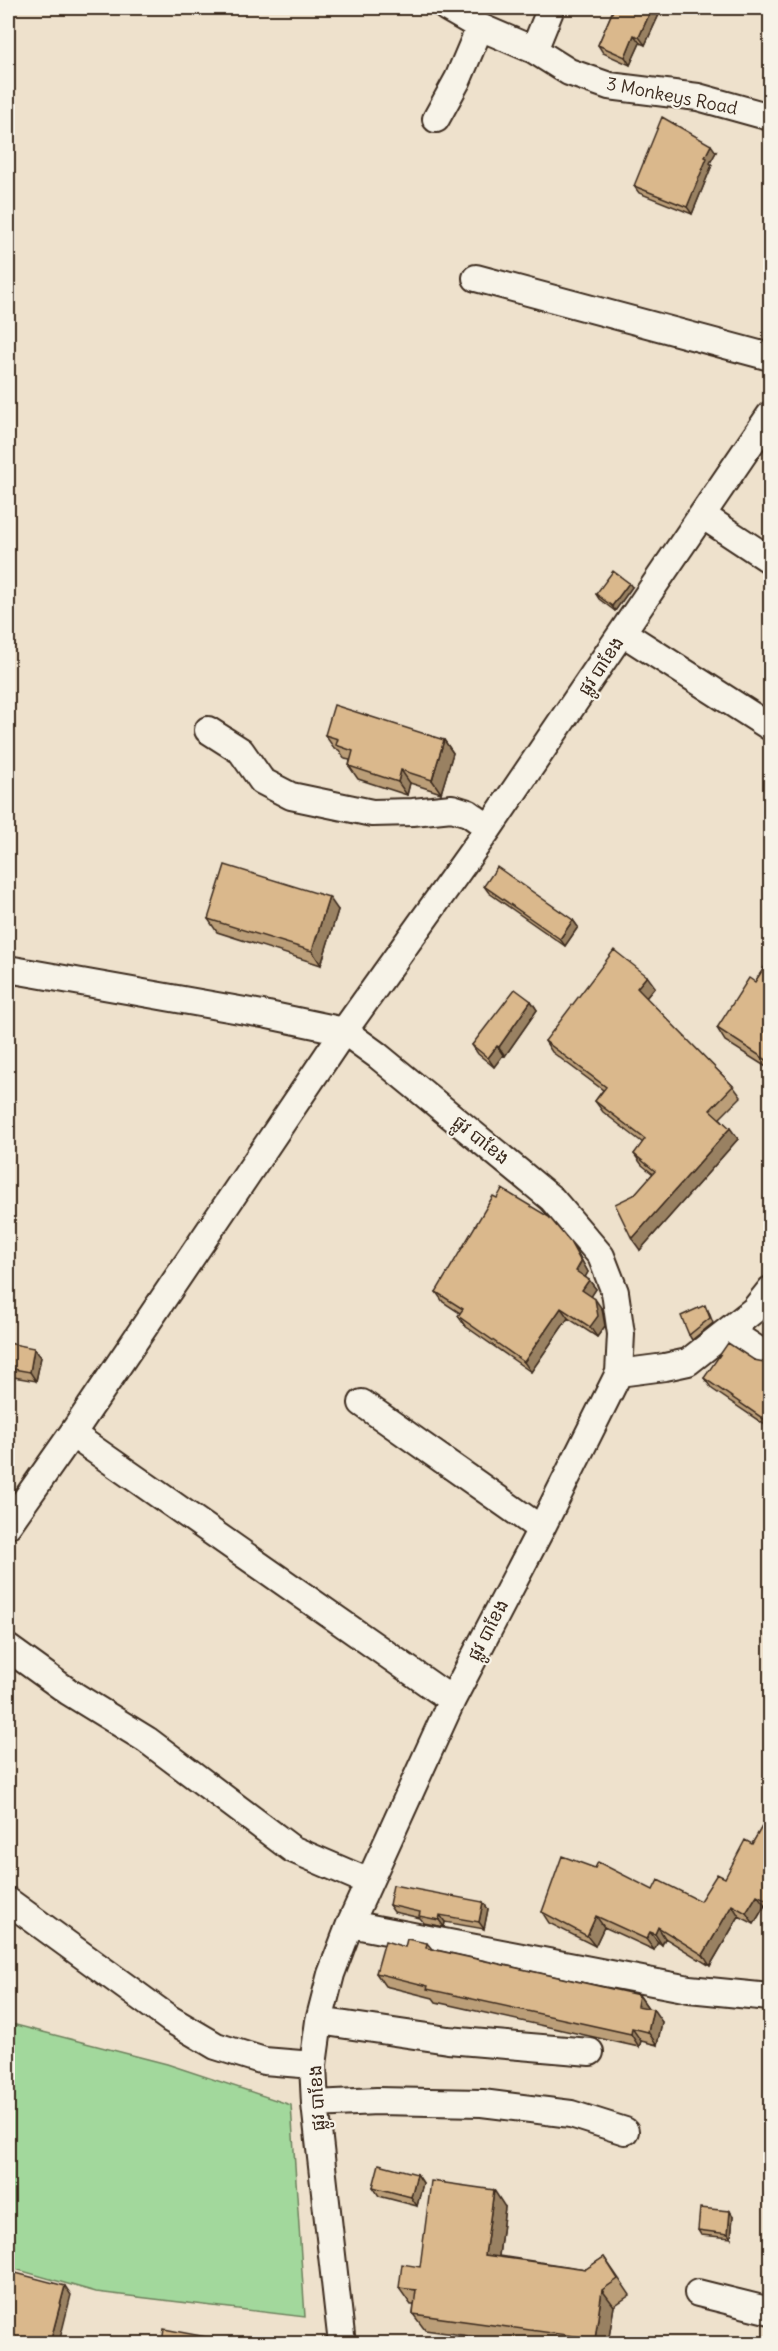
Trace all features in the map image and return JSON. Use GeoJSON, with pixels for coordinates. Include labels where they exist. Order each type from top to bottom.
{"type":"FeatureCollection","features":[{"type":"Feature","properties":{"kind":"street","name":"3 Monkeys Road"},"geometry":{"type":"LineString","coordinates":[[447,8],[480,27],[534,50],[569,72],[609,86],[698,97],[771,117]]}},
{"type":"Feature","properties":{"kind":"street"},"geometry":{"type":"LineString","coordinates":[[534,50],[551,8]]}},
{"type":"Feature","properties":{"kind":"street"},"geometry":{"type":"LineString","coordinates":[[436,119],[459,79],[480,27]]}},
{"type":"Feature","properties":{"kind":"street"},"geometry":{"type":"LineString","coordinates":[[476,278],[771,357]]}},
{"type":"Feature","properties":{"kind":"street","name":"ផ្លូវ បាខែង"},"geometry":{"type":"LineString","coordinates":[[8,1525],[344,1031],[489,828],[771,416]]}},
{"type":"Feature","properties":{"kind":"street"},"geometry":{"type":"LineString","coordinates":[[702,515],[771,560]]}},
{"type":"Feature","properties":{"kind":"street"},"geometry":{"type":"LineString","coordinates":[[623,633],[771,727]]}},
{"type":"Feature","properties":{"kind":"street"},"geometry":{"type":"LineString","coordinates":[[208,729],[241,751],[262,781],[291,796],[372,813],[452,808],[468,813],[489,828]]}},
{"type":"Feature","properties":{"kind":"street"},"geometry":{"type":"LineString","coordinates":[[8,969],[344,1031]]}},
{"type":"Feature","properties":{"kind":"street","name":"ផ្លូវ បាខែង"},"geometry":{"type":"LineString","coordinates":[[342,2343],[315,2104],[313,2065],[319,2020],[331,1974],[350,1924],[452,1700],[619,1372],[621,1334],[615,1292],[600,1256],[552,1199],[377,1055],[344,1031]]}},
{"type":"Feature","properties":{"kind":"street"},"geometry":{"type":"LineString","coordinates":[[619,1372],[688,1362],[754,1310],[771,1290]]}},
{"type":"Feature","properties":{"kind":"street"},"geometry":{"type":"LineString","coordinates":[[729,1331],[771,1358]]}},
{"type":"Feature","properties":{"kind":"street"},"geometry":{"type":"LineString","coordinates":[[362,1403],[541,1529]]}},
{"type":"Feature","properties":{"kind":"street"},"geometry":{"type":"LineString","coordinates":[[72,1434],[452,1700]]}},
{"type":"Feature","properties":{"kind":"street"},"geometry":{"type":"LineString","coordinates":[[8,1648],[69,1692],[147,1740],[292,1850],[369,1882]]}},
{"type":"Feature","properties":{"kind":"street"},"geometry":{"type":"LineString","coordinates":[[8,1900],[170,2019],[216,2046],[264,2061],[313,2065]]}},
{"type":"Feature","properties":{"kind":"street"},"geometry":{"type":"LineString","coordinates":[[350,1924],[689,1989],[771,1997]]}},
{"type":"Feature","properties":{"kind":"street"},"geometry":{"type":"LineString","coordinates":[[319,2020],[448,2040],[590,2052]]}},
{"type":"Feature","properties":{"kind":"street"},"geometry":{"type":"LineString","coordinates":[[315,2104],[377,2101],[482,2103],[571,2114],[625,2131]]}},
{"type":"Feature","properties":{"kind":"street"},"geometry":{"type":"LineString","coordinates":[[698,2293],[771,2311]]}},
{"type":"Feature","properties":{"kind":"green space"},"geometry":{"type":"Polygon","coordinates":[[[8,2023],[167,2064],[291,2105],[305,2317],[96,2292],[8,2267],[8,2023]]]}},
{"type":"Feature","properties":{"kind":"building"},"geometry":{"type":"Polygon","coordinates":[[[614,8],[652,8],[639,37],[634,35],[625,57],[598,45],[614,8]]]}},
{"type":"Feature","properties":{"kind":"building"},"geometry":{"type":"Polygon","coordinates":[[[662,117],[711,145],[687,207],[634,186],[662,117]]]}},
{"type":"Feature","properties":{"kind":"building"},"geometry":{"type":"Polygon","coordinates":[[[613,571],[629,583],[612,606],[596,594],[613,571]]]}},
{"type":"Feature","properties":{"kind":"building"},"geometry":{"type":"Polygon","coordinates":[[[334,705],[444,740],[432,780],[401,770],[398,782],[349,766],[353,751],[336,745],[338,739],[325,735],[334,705]]]}},
{"type":"Feature","properties":{"kind":"building"},"geometry":{"type":"Polygon","coordinates":[[[225,865],[329,897],[312,951],[208,919],[225,865]]]}},
{"type":"Feature","properties":{"kind":"building"},"geometry":{"type":"Polygon","coordinates":[[[497,867],[573,920],[560,939],[484,886],[497,867]]]}},
{"type":"Feature","properties":{"kind":"building"},"geometry":{"type":"Polygon","coordinates":[[[614,950],[647,976],[637,988],[733,1086],[710,1110],[730,1128],[632,1239],[615,1204],[634,1195],[655,1171],[634,1154],[645,1139],[595,1101],[606,1087],[545,1041],[614,950]]]}},
{"type":"Feature","properties":{"kind":"building"},"geometry":{"type":"Polygon","coordinates":[[[771,957],[771,1063],[717,1028],[749,978],[755,982],[771,957]]]}},
{"type":"Feature","properties":{"kind":"building"},"geometry":{"type":"Polygon","coordinates":[[[515,989],[531,1001],[499,1047],[497,1046],[488,1058],[472,1045],[515,989]]]}},
{"type":"Feature","properties":{"kind":"building"},"geometry":{"type":"Polygon","coordinates":[[[502,1189],[549,1217],[570,1242],[581,1262],[576,1271],[589,1280],[582,1290],[595,1299],[598,1316],[590,1327],[561,1308],[524,1362],[458,1316],[463,1309],[436,1292],[493,1196],[497,1198],[502,1189]]]}},
{"type":"Feature","properties":{"kind":"building"},"geometry":{"type":"Polygon","coordinates":[[[705,1305],[710,1318],[689,1335],[681,1316],[705,1305]]]}},
{"type":"Feature","properties":{"kind":"building"},"geometry":{"type":"Polygon","coordinates":[[[8,1343],[34,1348],[30,1372],[8,1368],[8,1343]]]}},
{"type":"Feature","properties":{"kind":"building"},"geometry":{"type":"Polygon","coordinates":[[[728,1343],[754,1360],[764,1362],[771,1367],[771,1424],[704,1378],[728,1343]]]}},
{"type":"Feature","properties":{"kind":"building"},"geometry":{"type":"Polygon","coordinates":[[[771,1811],[771,1902],[757,1895],[746,1913],[732,1905],[703,1955],[658,1927],[655,1934],[650,1932],[646,1939],[596,1916],[587,1936],[542,1912],[562,1856],[595,1868],[598,1862],[653,1890],[658,1880],[700,1901],[717,1874],[725,1878],[745,1840],[752,1844],[771,1811]]]}},
{"type":"Feature","properties":{"kind":"building"},"geometry":{"type":"Polygon","coordinates":[[[393,1885],[483,1902],[479,1922],[440,1915],[439,1920],[419,1916],[420,1912],[389,1905],[393,1885]]]}},
{"type":"Feature","properties":{"kind":"building"},"geometry":{"type":"Polygon","coordinates":[[[407,1939],[427,1943],[426,1948],[639,1995],[637,2006],[653,2009],[648,2032],[632,2028],[631,2034],[427,1989],[428,1986],[376,1973],[385,1941],[405,1947],[407,1939]]]}},
{"type":"Feature","properties":{"kind":"building"},"geometry":{"type":"Polygon","coordinates":[[[379,2164],[417,2174],[411,2197],[373,2187],[379,2164]]]}},
{"type":"Feature","properties":{"kind":"building"},"geometry":{"type":"Polygon","coordinates":[[[431,2181],[494,2190],[485,2255],[586,2269],[604,2257],[618,2279],[602,2290],[595,2339],[413,2314],[416,2290],[399,2288],[402,2264],[420,2267],[431,2181]]]}},
{"type":"Feature","properties":{"kind":"building"},"geometry":{"type":"Polygon","coordinates":[[[700,2208],[730,2211],[728,2234],[698,2230],[700,2208]]]}},
{"type":"Feature","properties":{"kind":"building"},"geometry":{"type":"Polygon","coordinates":[[[8,2271],[65,2286],[50,2343],[8,2343],[8,2271]]]}},
{"type":"Feature","properties":{"kind":"building"},"geometry":{"type":"Polygon","coordinates":[[[164,2329],[238,2343],[162,2343],[164,2329]]]}}]}
